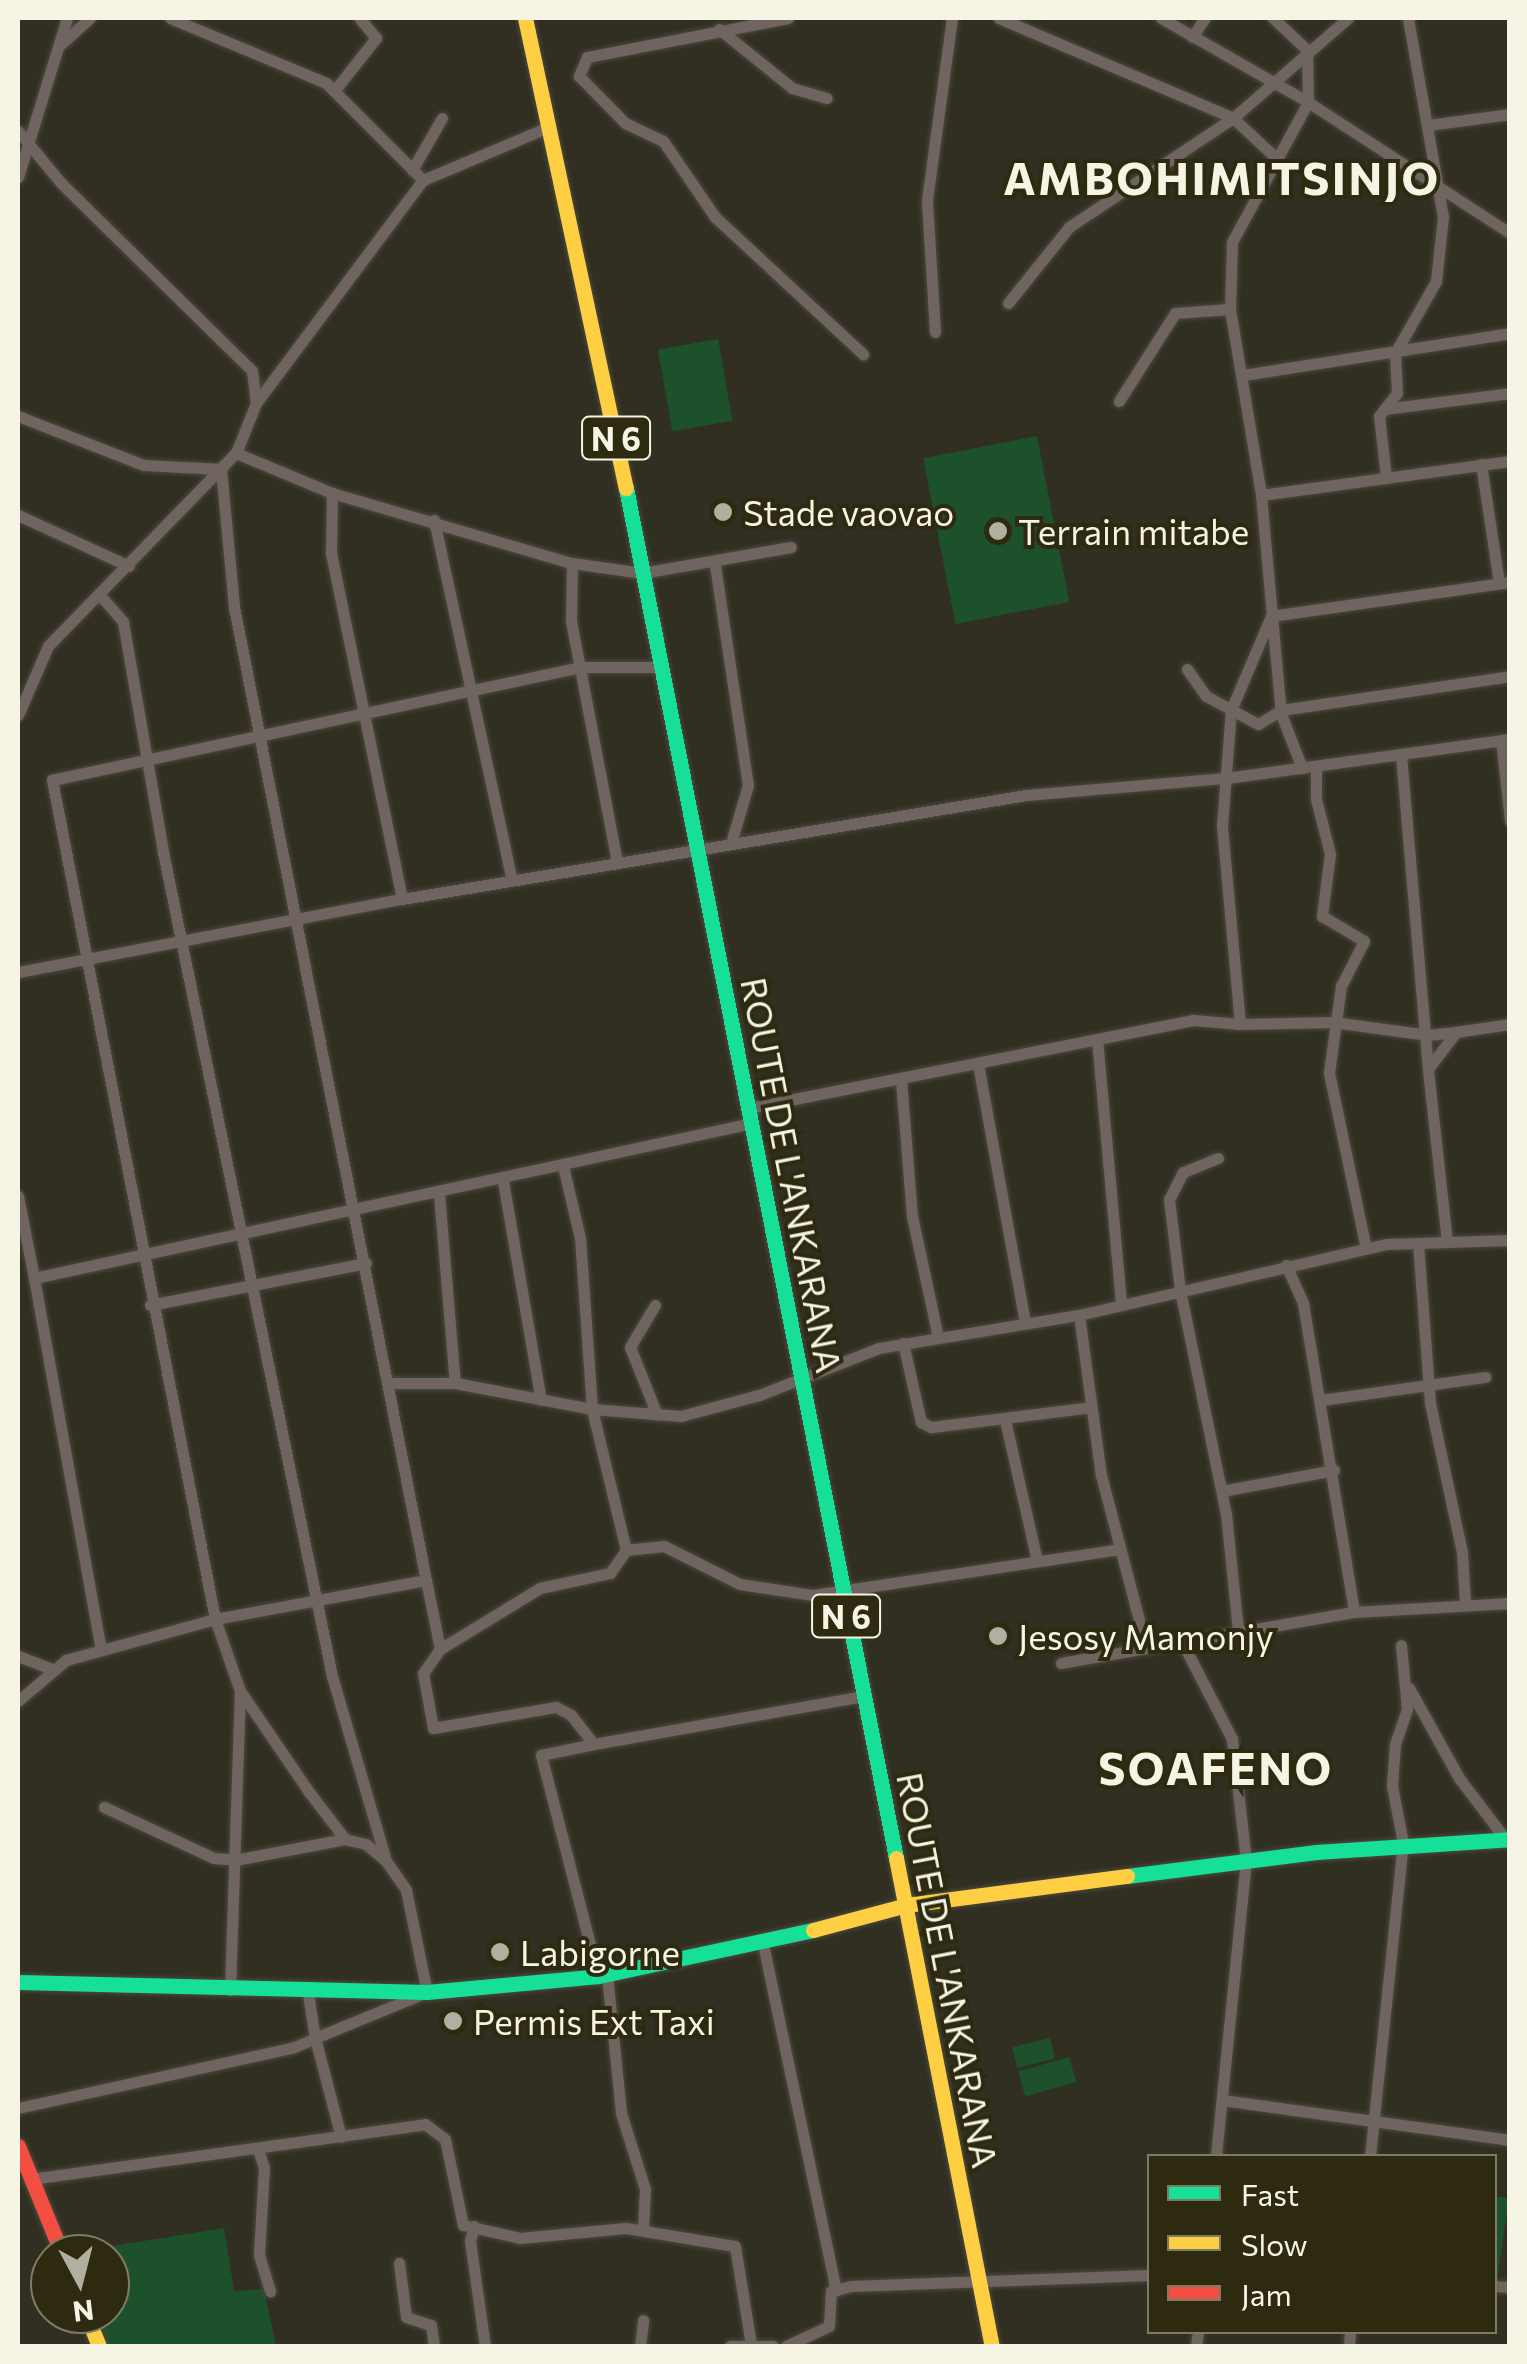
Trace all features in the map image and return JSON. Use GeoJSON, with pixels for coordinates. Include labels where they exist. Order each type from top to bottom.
{"type":"FeatureCollection","features":[{"type":"Feature","properties":{"kind":"main road","name":"ROUTE DE L'ANKARANA"},"geometry":{"type":"LineString","coordinates":[[526,18],[546,128],[590,304],[694,849],[802,1373],[841,1592],[992,2346]]}},
{"type":"Feature","properties":{"kind":"main road"},"geometry":{"type":"LineString","coordinates":[[18,1982],[308,1994],[427,1992],[602,1975],[763,1944],[906,1905],[1402,1843],[1508,1840]]}},
{"type":"Feature","properties":{"kind":"main road"},"geometry":{"type":"LineString","coordinates":[[18,2149],[54,2234]]}},
{"type":"Feature","properties":{"kind":"street"},"geometry":{"type":"LineString","coordinates":[[18,176],[67,18]]}},
{"type":"Feature","properties":{"kind":"street"},"geometry":{"type":"LineString","coordinates":[[61,44],[90,18]]}},
{"type":"Feature","properties":{"kind":"street"},"geometry":{"type":"LineString","coordinates":[[170,18],[305,72],[334,91],[424,180]]}},
{"type":"Feature","properties":{"kind":"street"},"geometry":{"type":"LineString","coordinates":[[334,91],[376,38],[360,18]]}},
{"type":"Feature","properties":{"kind":"street"},"geometry":{"type":"LineString","coordinates":[[788,18],[587,56],[579,76],[625,123],[663,141],[715,217],[863,354]]}},
{"type":"Feature","properties":{"kind":"street"},"geometry":{"type":"LineString","coordinates":[[936,332],[927,200],[948,90],[952,18]]}},
{"type":"Feature","properties":{"kind":"street"},"geometry":{"type":"LineString","coordinates":[[999,18],[1233,118],[1275,157]]}},
{"type":"Feature","properties":{"kind":"street"},"geometry":{"type":"LineString","coordinates":[[1161,18],[1308,102],[1439,191],[1510,233]]}},
{"type":"Feature","properties":{"kind":"street"},"geometry":{"type":"LineString","coordinates":[[1192,37],[1204,18]]}},
{"type":"Feature","properties":{"kind":"street"},"geometry":{"type":"LineString","coordinates":[[1273,18],[1307,50],[1308,102],[1232,242],[1230,309],[1262,495],[1281,710],[1302,768]]}},
{"type":"Feature","properties":{"kind":"street"},"geometry":{"type":"LineString","coordinates":[[1008,302],[1068,227],[1233,118],[1348,18]]}},
{"type":"Feature","properties":{"kind":"street"},"geometry":{"type":"LineString","coordinates":[[1386,477],[1384,410],[1396,393],[1395,352],[1436,281],[1443,217],[1408,18]]}},
{"type":"Feature","properties":{"kind":"street"},"geometry":{"type":"LineString","coordinates":[[719,29],[792,88],[827,98]]}},
{"type":"Feature","properties":{"kind":"street"},"geometry":{"type":"LineString","coordinates":[[1428,125],[1510,114]]}},
{"type":"Feature","properties":{"kind":"street"},"geometry":{"type":"LineString","coordinates":[[412,170],[442,118]]}},
{"type":"Feature","properties":{"kind":"street"},"geometry":{"type":"LineString","coordinates":[[18,715],[48,646],[236,453],[256,404],[424,180],[546,128]]}},
{"type":"Feature","properties":{"kind":"street"},"geometry":{"type":"LineString","coordinates":[[18,131],[61,183],[252,372],[256,404]]}},
{"type":"Feature","properties":{"kind":"street"},"geometry":{"type":"LineString","coordinates":[[1119,401],[1175,313],[1230,309]]}},
{"type":"Feature","properties":{"kind":"street"},"geometry":{"type":"LineString","coordinates":[[1243,375],[1510,333]]}},
{"type":"Feature","properties":{"kind":"street"},"geometry":{"type":"LineString","coordinates":[[1384,410],[1510,393]]}},
{"type":"Feature","properties":{"kind":"street"},"geometry":{"type":"LineString","coordinates":[[18,416],[144,465],[220,468]]}},
{"type":"Feature","properties":{"kind":"street"},"geometry":{"type":"LineString","coordinates":[[236,453],[332,492],[572,563],[642,573],[715,565],[791,547]]}},
{"type":"Feature","properties":{"kind":"street"},"geometry":{"type":"LineString","coordinates":[[1262,495],[1510,461]]}},
{"type":"Feature","properties":{"kind":"street"},"geometry":{"type":"LineString","coordinates":[[1271,616],[1504,582],[1481,464]]}},
{"type":"Feature","properties":{"kind":"street"},"geometry":{"type":"LineString","coordinates":[[220,468],[234,607],[440,1648]]}},
{"type":"Feature","properties":{"kind":"street"},"geometry":{"type":"LineString","coordinates":[[332,492],[330,553],[369,716],[402,898]]}},
{"type":"Feature","properties":{"kind":"street"},"geometry":{"type":"LineString","coordinates":[[18,515],[129,566]]}},
{"type":"Feature","properties":{"kind":"street"},"geometry":{"type":"LineString","coordinates":[[434,520],[512,880]]}},
{"type":"Feature","properties":{"kind":"street"},"geometry":{"type":"LineString","coordinates":[[572,563],[568,596],[617,863]]}},
{"type":"Feature","properties":{"kind":"street"},"geometry":{"type":"LineString","coordinates":[[715,565],[748,785],[731,843]]}},
{"type":"Feature","properties":{"kind":"street"},"geometry":{"type":"LineString","coordinates":[[100,594],[123,622],[163,852],[186,942],[316,1601],[386,1862]]}},
{"type":"Feature","properties":{"kind":"street"},"geometry":{"type":"LineString","coordinates":[[1240,1024],[1222,826],[1231,710],[1271,616]]}},
{"type":"Feature","properties":{"kind":"street"},"geometry":{"type":"LineString","coordinates":[[344,1839],[240,1691],[215,1619],[150,1305],[144,1256],[84,962],[52,780],[474,694],[581,667],[658,666]]}},
{"type":"Feature","properties":{"kind":"street"},"geometry":{"type":"LineString","coordinates":[[1188,669],[1206,696],[1258,724],[1281,710],[1510,676]]}},
{"type":"Feature","properties":{"kind":"street"},"geometry":{"type":"LineString","coordinates":[[18,972],[296,923],[402,898],[1026,795],[1226,778],[1505,740],[1510,820]]}},
{"type":"Feature","properties":{"kind":"street"},"geometry":{"type":"LineString","coordinates":[[1401,755],[1447,1242]]}},
{"type":"Feature","properties":{"kind":"street"},"geometry":{"type":"LineString","coordinates":[[1316,766],[1316,799],[1330,854],[1322,916],[1364,941],[1333,1022],[1329,1072],[1336,1122],[1366,1248]]}},
{"type":"Feature","properties":{"kind":"street"},"geometry":{"type":"LineString","coordinates":[[34,1278],[503,1180],[750,1115],[1193,1020],[1240,1024],[1333,1022],[1428,1035],[1510,1024]]}},
{"type":"Feature","properties":{"kind":"street"},"geometry":{"type":"LineString","coordinates":[[1428,1069],[1456,1032]]}},
{"type":"Feature","properties":{"kind":"street"},"geometry":{"type":"LineString","coordinates":[[1096,1039],[1121,1305]]}},
{"type":"Feature","properties":{"kind":"street"},"geometry":{"type":"LineString","coordinates":[[978,1064],[1025,1322]]}},
{"type":"Feature","properties":{"kind":"street"},"geometry":{"type":"LineString","coordinates":[[901,1080],[912,1216],[938,1337]]}},
{"type":"Feature","properties":{"kind":"street"},"geometry":{"type":"LineString","coordinates":[[1218,1158],[1183,1172],[1169,1198],[1180,1290],[1222,1491],[1238,1631]]}},
{"type":"Feature","properties":{"kind":"street"},"geometry":{"type":"LineString","coordinates":[[563,1166],[580,1238],[592,1409],[626,1550],[610,1573],[540,1588],[440,1648],[423,1673],[433,1728],[556,1708],[571,1714],[594,1744]]}},
{"type":"Feature","properties":{"kind":"street"},"geometry":{"type":"LineString","coordinates":[[503,1180],[541,1400]]}},
{"type":"Feature","properties":{"kind":"street"},"geometry":{"type":"LineString","coordinates":[[438,1194],[455,1383]]}},
{"type":"Feature","properties":{"kind":"street"},"geometry":{"type":"LineString","coordinates":[[18,1196],[101,1650]]}},
{"type":"Feature","properties":{"kind":"street"},"geometry":{"type":"LineString","coordinates":[[386,1383],[455,1383],[592,1409],[657,1415],[758,1395],[802,1373],[903,1344],[1078,1315],[1366,1248],[1510,1240]]}},
{"type":"Feature","properties":{"kind":"street"},"geometry":{"type":"LineString","coordinates":[[1418,1243],[1433,1381],[1430,1404],[1462,1552],[1465,1602]]}},
{"type":"Feature","properties":{"kind":"street"},"geometry":{"type":"LineString","coordinates":[[150,1305],[366,1263]]}},
{"type":"Feature","properties":{"kind":"street"},"geometry":{"type":"LineString","coordinates":[[1286,1265],[1303,1303],[1334,1470],[1354,1612]]}},
{"type":"Feature","properties":{"kind":"street"},"geometry":{"type":"LineString","coordinates":[[655,1305],[630,1347],[657,1415]]}},
{"type":"Feature","properties":{"kind":"street"},"geometry":{"type":"LineString","coordinates":[[1078,1315],[1090,1407],[1120,1549],[1146,1646]]}},
{"type":"Feature","properties":{"kind":"street"},"geometry":{"type":"LineString","coordinates":[[903,1344],[920,1422],[953,1428],[1090,1407]]}},
{"type":"Feature","properties":{"kind":"street"},"geometry":{"type":"LineString","coordinates":[[1321,1400],[1433,1381],[1485,1378]]}},
{"type":"Feature","properties":{"kind":"street"},"geometry":{"type":"LineString","coordinates":[[1005,1420],[1036,1557]]}},
{"type":"Feature","properties":{"kind":"street"},"geometry":{"type":"LineString","coordinates":[[1222,1491],[1334,1470]]}},
{"type":"Feature","properties":{"kind":"street"},"geometry":{"type":"LineString","coordinates":[[626,1550],[664,1546],[740,1584],[841,1592],[1036,1557],[1120,1549]]}},
{"type":"Feature","properties":{"kind":"street"},"geometry":{"type":"LineString","coordinates":[[18,1701],[50,1668],[101,1650],[215,1619],[426,1580]]}},
{"type":"Feature","properties":{"kind":"street"},"geometry":{"type":"LineString","coordinates":[[1061,1663],[1354,1612],[1465,1602],[1510,1603]]}},
{"type":"Feature","properties":{"kind":"street"},"geometry":{"type":"LineString","coordinates":[[1182,1640],[1232,1739],[1246,1860],[1216,2154]]}},
{"type":"Feature","properties":{"kind":"street"},"geometry":{"type":"LineString","coordinates":[[1370,2154],[1402,1843],[1392,1786],[1406,1683],[1401,1645]]}},
{"type":"Feature","properties":{"kind":"street"},"geometry":{"type":"LineString","coordinates":[[18,1656],[50,1668]]}},
{"type":"Feature","properties":{"kind":"street"},"geometry":{"type":"LineString","coordinates":[[1406,1683],[1459,1778],[1508,1840]]}},
{"type":"Feature","properties":{"kind":"street"},"geometry":{"type":"LineString","coordinates":[[230,1990],[240,1691]]}},
{"type":"Feature","properties":{"kind":"street"},"geometry":{"type":"LineString","coordinates":[[643,2230],[645,2189],[621,2113],[602,1975],[541,1755],[862,1696]]}},
{"type":"Feature","properties":{"kind":"street"},"geometry":{"type":"LineString","coordinates":[[18,2108],[315,2038],[427,1992],[406,1890],[386,1862],[366,1844],[344,1839],[236,1860],[195,1850],[104,1807]]}},
{"type":"Feature","properties":{"kind":"street"},"geometry":{"type":"LineString","coordinates":[[730,2346],[780,2346],[829,2326],[836,2290],[763,1944]]}},
{"type":"Feature","properties":{"kind":"street"},"geometry":{"type":"LineString","coordinates":[[308,1994],[315,2038],[341,2137]]}},
{"type":"Feature","properties":{"kind":"street"},"geometry":{"type":"LineString","coordinates":[[1222,2100],[1374,2120],[1458,2138],[1510,2140]]}},
{"type":"Feature","properties":{"kind":"street"},"geometry":{"type":"LineString","coordinates":[[31,2179],[425,2124],[445,2139],[457,2214],[463,2225],[520,2238],[643,2230],[735,2246],[751,2345]]}},
{"type":"Feature","properties":{"kind":"street"},"geometry":{"type":"LineString","coordinates":[[258,2150],[264,2167],[259,2255],[270,2291]]}},
{"type":"Feature","properties":{"kind":"street"},"geometry":{"type":"LineString","coordinates":[[474,2226],[470,2242],[485,2346]]}},
{"type":"Feature","properties":{"kind":"street"},"geometry":{"type":"LineString","coordinates":[[399,2263],[406,2318],[431,2325],[434,2346]]}},
{"type":"Feature","properties":{"kind":"street"},"geometry":{"type":"LineString","coordinates":[[836,2290],[897,2280],[1147,2275]]}},
{"type":"Feature","properties":{"kind":"street"},"geometry":{"type":"LineString","coordinates":[[640,2346],[643,2320]]}},
{"type":"Feature","properties":{"kind":"green space"},"geometry":{"type":"Polygon","coordinates":[[[718,339],[732,421],[672,431],[658,350],[718,339]]]}},
{"type":"Feature","properties":{"kind":"green space","name":"Terrain mitabe"},"geometry":{"type":"Polygon","coordinates":[[[1037,436],[1069,602],[955,624],[923,458],[1037,436]]]}},
{"type":"Feature","properties":{"kind":"green space"},"geometry":{"type":"Polygon","coordinates":[[[1050,2038],[1055,2058],[1017,2068],[1012,2047],[1050,2038]]]}},
{"type":"Feature","properties":{"kind":"green space"},"geometry":{"type":"Polygon","coordinates":[[[1069,2057],[1076,2082],[1025,2097],[1018,2072],[1069,2057]]]}},
{"type":"Feature","properties":{"kind":"green space"},"geometry":{"type":"Polygon","coordinates":[[[1497,2196],[1509,2198],[1497,2282],[1497,2196]]]}},
{"type":"Feature","properties":{"kind":"green space"},"geometry":{"type":"Polygon","coordinates":[[[224,2228],[234,2291],[264,2289],[276,2346],[107,2346],[104,2334],[130,2334],[130,2243],[224,2228]]]}},
{"type":"Feature","properties":{"kind":"traffic: fast"},"geometry":{"type":"LineString","coordinates":[[626,488],[896,1858]]}},
{"type":"Feature","properties":{"kind":"traffic: fast"},"geometry":{"type":"LineString","coordinates":[[1127,1876],[1316,1852],[1510,1839]]}},
{"type":"Feature","properties":{"kind":"traffic: fast"},"geometry":{"type":"LineString","coordinates":[[18,1982],[427,1992],[598,1976],[813,1930]]}},
{"type":"Feature","properties":{"kind":"traffic: slow"},"geometry":{"type":"LineString","coordinates":[[525,18],[626,488]]}},
{"type":"Feature","properties":{"kind":"traffic: slow"},"geometry":{"type":"LineString","coordinates":[[896,1858],[992,2346]]}},
{"type":"Feature","properties":{"kind":"traffic: slow"},"geometry":{"type":"LineString","coordinates":[[813,1930],[906,1905],[1127,1876]]}},
{"type":"Feature","properties":{"kind":"traffic: slow"},"geometry":{"type":"LineString","coordinates":[[94,2334],[99,2346]]}},
{"type":"Feature","properties":{"kind":"traffic: jam"},"geometry":{"type":"LineString","coordinates":[[18,2146],[54,2234]]}},
{"type":"Feature","properties":{"kind":"place","name":"Stade vaovao"},"geometry":{"type":"Point","coordinates":[723,512]}},
{"type":"Feature","properties":{"kind":"place","name":"Terrain mitabe"},"geometry":{"type":"Point","coordinates":[998,531]}},
{"type":"Feature","properties":{"kind":"place","name":"Jesosy Mamonjy"},"geometry":{"type":"Point","coordinates":[998,1636]}},
{"type":"Feature","properties":{"kind":"place","name":"Labigorne"},"geometry":{"type":"Point","coordinates":[500,1952]}},
{"type":"Feature","properties":{"kind":"place","name":"Permis Ext Taxi"},"geometry":{"type":"Point","coordinates":[453,2021]}},
{"type":"Feature","properties":{"kind":"district","name":"AMBOHIMITSINJO"},"geometry":{"type":"Point","coordinates":[1222,177]}},
{"type":"Feature","properties":{"kind":"district","name":"SOAFENO"},"geometry":{"type":"Point","coordinates":[1216,1767]}}]}
